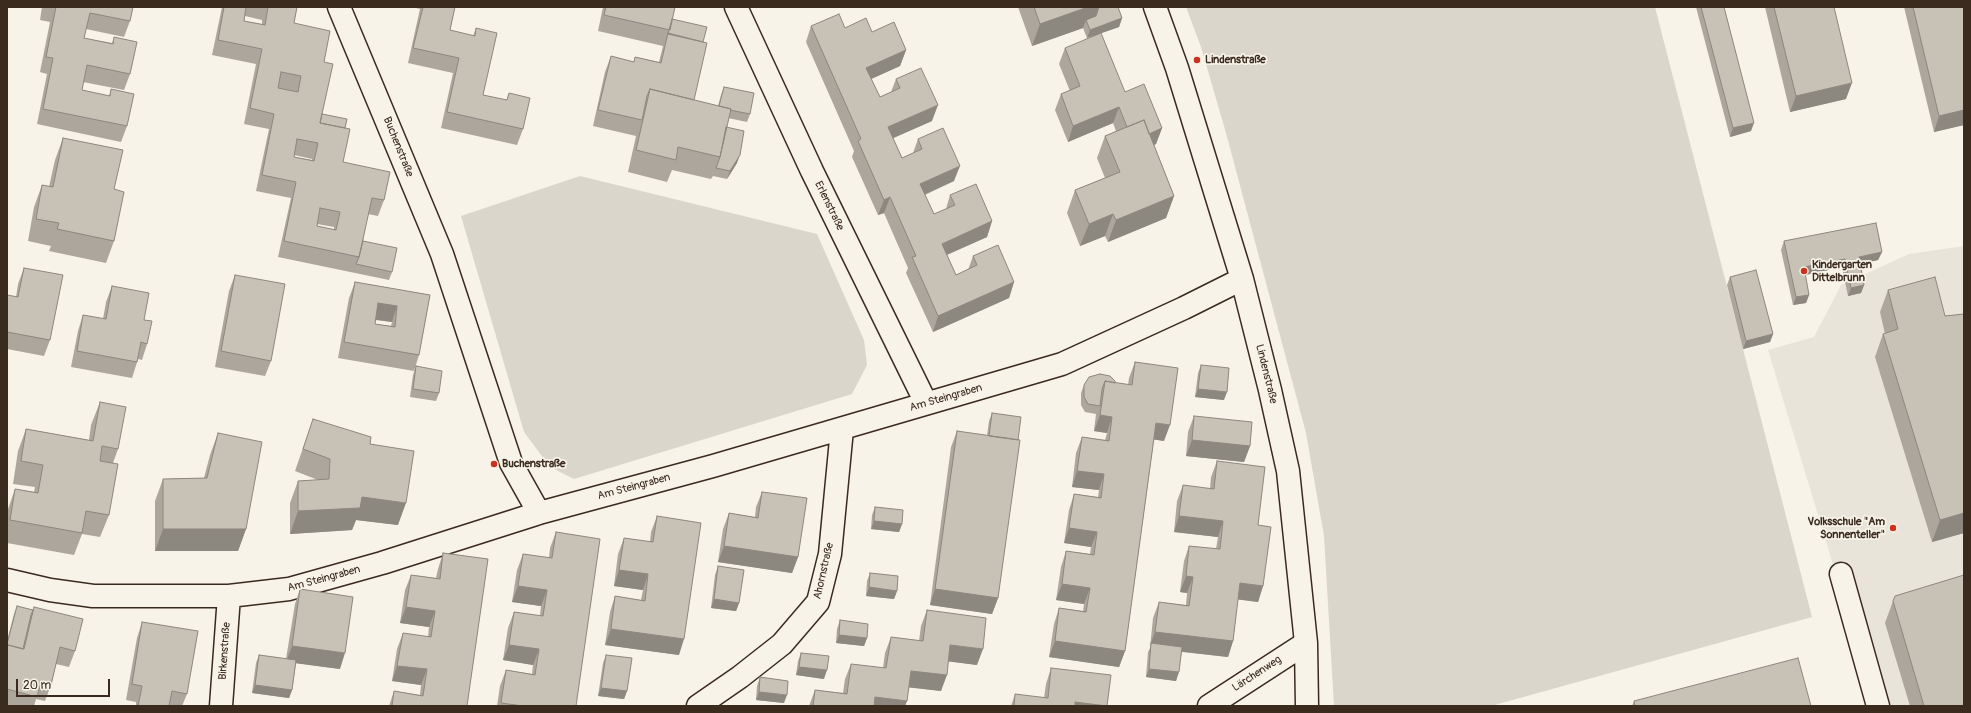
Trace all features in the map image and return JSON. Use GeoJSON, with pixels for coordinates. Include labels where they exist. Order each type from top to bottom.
{"type":"FeatureCollection","features":[{"type":"Feature","properties":{"kind":"street","name":"Buchenstraße"},"geometry":{"type":"LineString","coordinates":[[339,7],[442,254],[511,463],[539,513]]}},
{"type":"Feature","properties":{"kind":"street","name":"Erlenstraße"},"geometry":{"type":"LineString","coordinates":[[736,7],[816,178],[926,403]]}},
{"type":"Feature","properties":{"kind":"street","name":"Lindenstraße"},"geometry":{"type":"LineString","coordinates":[[1155,7],[1182,82],[1242,279],[1270,390],[1288,471],[1306,643],[1307,706]]}},
{"type":"Feature","properties":{"kind":"street","name":"Am Steingraben"},"geometry":{"type":"LineString","coordinates":[[7,580],[50,590],[93,596],[229,596],[289,589],[382,563],[539,513],[713,466],[1062,364],[1184,308],[1242,279]]}},
{"type":"Feature","properties":{"kind":"street","name":"Ahornstraße"},"geometry":{"type":"LineString","coordinates":[[698,706],[740,677],[782,644],[818,602],[830,554],[842,429]]}},
{"type":"Feature","properties":{"kind":"street"},"geometry":{"type":"LineString","coordinates":[[1841,574],[1878,706]]}},
{"type":"Feature","properties":{"kind":"street","name":"Birkenstraße"},"geometry":{"type":"LineString","coordinates":[[221,706],[229,596]]}},
{"type":"Feature","properties":{"kind":"street","name":"Lärchenweg"},"geometry":{"type":"LineString","coordinates":[[1209,706],[1306,643]]}},
{"type":"Feature","properties":{"kind":"shaded area"},"geometry":{"type":"Polygon","coordinates":[[[1186,7],[1655,7],[1812,617],[1491,706],[1334,706],[1324,536],[1306,433],[1226,133],[1201,47],[1186,7]]]}},
{"type":"Feature","properties":{"kind":"shaded area"},"geometry":{"type":"Polygon","coordinates":[[[580,176],[817,234],[864,340],[867,365],[852,394],[574,479],[550,467],[524,432],[461,216],[580,176]]]}},
{"type":"Feature","properties":{"kind":"shaded area","name":"Volksschule \"Am Sonnenteller\""},"geometry":{"type":"Polygon","coordinates":[[[1964,246],[1964,706],[1876,706],[1768,350],[1814,337],[1841,285],[1909,254],[1964,246]]]}},
{"type":"Feature","properties":{"kind":"building"},"geometry":{"type":"Polygon","coordinates":[[[56,7],[133,7],[130,21],[90,13],[84,38],[113,44],[114,37],[137,42],[130,74],[87,65],[82,90],[110,96],[111,89],[134,94],[127,126],[43,109],[53,58],[46,57],[56,7]]]}},
{"type":"Feature","properties":{"kind":"building"},"geometry":{"type":"Polygon","coordinates":[[[224,7],[246,7],[244,21],[265,25],[268,7],[297,7],[294,23],[330,31],[324,62],[333,64],[320,123],[350,129],[343,162],[390,172],[384,200],[372,198],[359,257],[284,241],[296,182],[262,175],[274,114],[250,108],[262,49],[218,40],[224,7]],[[281,72],[278,88],[298,92],[301,76],[281,72]],[[297,139],[294,157],[314,161],[318,143],[297,139]],[[320,208],[317,226],[336,230],[340,212],[320,208]]]}},
{"type":"Feature","properties":{"kind":"building"},"geometry":{"type":"Polygon","coordinates":[[[423,7],[455,7],[450,30],[475,36],[476,28],[497,33],[483,95],[507,100],[509,93],[530,98],[523,129],[447,112],[459,58],[413,48],[423,7]]]}},
{"type":"Feature","properties":{"kind":"building"},"geometry":{"type":"Polygon","coordinates":[[[606,7],[675,7],[670,30],[604,15],[606,7]]]}},
{"type":"Feature","properties":{"kind":"building"},"geometry":{"type":"Polygon","coordinates":[[[1034,7],[1088,7],[1040,24],[1034,7]]]}},
{"type":"Feature","properties":{"kind":"building"},"geometry":{"type":"Polygon","coordinates":[[[1099,7],[1118,7],[1122,18],[1090,30],[1086,20],[1096,16],[1099,7]]]}},
{"type":"Feature","properties":{"kind":"building"},"geometry":{"type":"Polygon","coordinates":[[[1701,7],[1724,7],[1754,123],[1733,128],[1701,7]]]}},
{"type":"Feature","properties":{"kind":"building"},"geometry":{"type":"Polygon","coordinates":[[[1774,7],[1834,7],[1852,83],[1796,96],[1774,7]]]}},
{"type":"Feature","properties":{"kind":"building"},"geometry":{"type":"Polygon","coordinates":[[[1913,7],[1964,7],[1964,110],[1939,116],[1913,7]]]}},
{"type":"Feature","properties":{"kind":"building"},"geometry":{"type":"Polygon","coordinates":[[[839,14],[845,28],[866,18],[872,32],[894,22],[906,50],[866,68],[880,97],[900,88],[896,79],[921,68],[938,105],[888,127],[902,158],[922,149],[918,139],[943,128],[960,166],[920,184],[934,214],[955,205],[950,195],[976,184],[992,221],[942,244],[956,275],[977,265],[973,256],[998,245],[1014,282],[938,316],[912,257],[916,256],[890,197],[884,200],[858,141],[861,139],[811,26],[839,14]]]}},
{"type":"Feature","properties":{"kind":"building"},"geometry":{"type":"Polygon","coordinates":[[[672,19],[707,27],[703,42],[668,34],[672,19]]]}},
{"type":"Feature","properties":{"kind":"building"},"geometry":{"type":"Polygon","coordinates":[[[668,33],[707,43],[694,100],[650,89],[642,120],[598,110],[611,56],[634,62],[635,57],[661,63],[668,33]]]}},
{"type":"Feature","properties":{"kind":"building"},"geometry":{"type":"Polygon","coordinates":[[[1101,33],[1125,92],[1144,84],[1162,128],[1149,134],[1144,120],[1127,127],[1119,107],[1073,126],[1061,94],[1080,86],[1065,48],[1101,33]]]}},
{"type":"Feature","properties":{"kind":"building"},"geometry":{"type":"Polygon","coordinates":[[[724,87],[754,93],[750,114],[719,106],[724,87]]]}},
{"type":"Feature","properties":{"kind":"building"},"geometry":{"type":"Polygon","coordinates":[[[650,89],[731,109],[720,157],[678,147],[676,160],[636,150],[650,89]]]}},
{"type":"Feature","properties":{"kind":"building"},"geometry":{"type":"Polygon","coordinates":[[[322,114],[347,119],[345,128],[320,123],[322,114]]]}},
{"type":"Feature","properties":{"kind":"building"},"geometry":{"type":"Polygon","coordinates":[[[1144,120],[1174,196],[1116,220],[1113,214],[1089,224],[1075,190],[1120,172],[1105,136],[1144,120]]]}},
{"type":"Feature","properties":{"kind":"building"},"geometry":{"type":"Polygon","coordinates":[[[726,127],[744,131],[740,155],[730,171],[716,168],[720,157],[726,127]]]}},
{"type":"Feature","properties":{"kind":"building"},"geometry":{"type":"Polygon","coordinates":[[[63,138],[123,150],[114,189],[124,192],[114,241],[57,229],[59,223],[36,219],[42,185],[53,187],[63,138]]]}},
{"type":"Feature","properties":{"kind":"building","name":"Kindergarten Dittelbrunn"},"geometry":{"type":"Polygon","coordinates":[[[1876,223],[1882,252],[1859,257],[1864,285],[1851,288],[1845,259],[1804,267],[1809,295],[1796,297],[1784,241],[1876,223]]]}},
{"type":"Feature","properties":{"kind":"building"},"geometry":{"type":"Polygon","coordinates":[[[363,241],[397,248],[392,272],[356,264],[363,241]]]}},
{"type":"Feature","properties":{"kind":"building"},"geometry":{"type":"Polygon","coordinates":[[[24,268],[63,275],[50,340],[7,332],[7,295],[18,297],[24,268]]]}},
{"type":"Feature","properties":{"kind":"building"},"geometry":{"type":"Polygon","coordinates":[[[1756,270],[1773,334],[1746,341],[1730,277],[1756,270]]]}},
{"type":"Feature","properties":{"kind":"building"},"geometry":{"type":"Polygon","coordinates":[[[235,275],[285,284],[271,361],[221,351],[235,275]]]}},
{"type":"Feature","properties":{"kind":"building"},"geometry":{"type":"Polygon","coordinates":[[[1935,277],[1945,316],[1964,314],[1964,513],[1940,520],[1883,334],[1898,329],[1888,290],[1935,277]]]}},
{"type":"Feature","properties":{"kind":"building"},"geometry":{"type":"Polygon","coordinates":[[[355,282],[430,295],[419,355],[344,342],[355,282]],[[378,303],[375,324],[395,327],[397,306],[378,303]]]}},
{"type":"Feature","properties":{"kind":"building"},"geometry":{"type":"Polygon","coordinates":[[[112,286],[149,293],[144,320],[152,321],[147,344],[141,342],[137,362],[77,351],[83,315],[106,319],[112,286]]]}},
{"type":"Feature","properties":{"kind":"building"},"geometry":{"type":"Polygon","coordinates":[[[1135,362],[1178,368],[1170,425],[1156,423],[1125,651],[1055,641],[1059,608],[1086,612],[1090,588],[1062,584],[1066,551],[1094,555],[1097,532],[1069,528],[1074,494],[1101,498],[1104,474],[1077,471],[1082,437],[1109,441],[1112,417],[1100,415],[1105,381],[1132,385],[1135,362]]]}},
{"type":"Feature","properties":{"kind":"building"},"geometry":{"type":"Polygon","coordinates":[[[1201,365],[1229,368],[1227,392],[1198,389],[1201,365]]]}},
{"type":"Feature","properties":{"kind":"building"},"geometry":{"type":"Polygon","coordinates":[[[416,366],[442,371],[439,393],[413,389],[416,366]]]}},
{"type":"Feature","properties":{"kind":"building"},"geometry":{"type":"Polygon","coordinates":[[[1100,374],[1110,376],[1115,383],[1105,381],[1102,389],[1100,406],[1088,404],[1084,397],[1084,385],[1089,377],[1100,374]]]}},
{"type":"Feature","properties":{"kind":"building"},"geometry":{"type":"Polygon","coordinates":[[[100,402],[126,407],[118,449],[102,446],[100,461],[118,464],[109,515],[86,511],[82,533],[10,520],[15,489],[38,493],[43,465],[21,461],[26,429],[93,441],[100,402]]]}},
{"type":"Feature","properties":{"kind":"building"},"geometry":{"type":"Polygon","coordinates":[[[992,413],[1021,417],[1018,440],[989,436],[992,413]]]}},
{"type":"Feature","properties":{"kind":"building"},"geometry":{"type":"Polygon","coordinates":[[[1194,416],[1252,422],[1250,446],[1192,440],[1194,416]]]}},
{"type":"Feature","properties":{"kind":"building"},"geometry":{"type":"Polygon","coordinates":[[[313,419],[371,437],[370,444],[414,451],[406,503],[362,497],[360,508],[298,511],[298,481],[329,479],[330,459],[303,449],[313,419]]]}},
{"type":"Feature","properties":{"kind":"building"},"geometry":{"type":"Polygon","coordinates":[[[957,431],[1020,440],[998,598],[935,589],[957,431]]]}},
{"type":"Feature","properties":{"kind":"building"},"geometry":{"type":"Polygon","coordinates":[[[218,433],[262,442],[246,529],[163,529],[163,479],[207,478],[218,433]]]}},
{"type":"Feature","properties":{"kind":"building"},"geometry":{"type":"Polygon","coordinates":[[[1217,461],[1265,467],[1258,525],[1271,527],[1263,586],[1240,583],[1233,641],[1155,632],[1159,602],[1189,606],[1193,577],[1186,576],[1189,546],[1220,549],[1223,521],[1179,516],[1183,485],[1214,489],[1217,461]]]}},
{"type":"Feature","properties":{"kind":"building"},"geometry":{"type":"Polygon","coordinates":[[[762,492],[807,498],[798,557],[724,546],[729,513],[758,518],[762,492]]]}},
{"type":"Feature","properties":{"kind":"building"},"geometry":{"type":"Polygon","coordinates":[[[875,507],[903,510],[902,524],[874,521],[875,507]]]}},
{"type":"Feature","properties":{"kind":"building"},"geometry":{"type":"Polygon","coordinates":[[[657,516],[701,523],[684,639],[611,629],[615,596],[645,601],[648,574],[619,570],[624,538],[653,542],[657,516]]]}},
{"type":"Feature","properties":{"kind":"building"},"geometry":{"type":"Polygon","coordinates":[[[556,532],[600,539],[576,706],[523,706],[501,703],[506,670],[535,675],[539,649],[509,645],[514,612],[543,616],[547,590],[518,586],[523,554],[552,558],[556,532]]]}},
{"type":"Feature","properties":{"kind":"building"},"geometry":{"type":"Polygon","coordinates":[[[443,553],[488,559],[467,706],[392,706],[394,691],[423,696],[427,669],[397,666],[403,633],[431,637],[435,611],[406,607],[411,575],[440,579],[443,553]]]}},
{"type":"Feature","properties":{"kind":"building"},"geometry":{"type":"Polygon","coordinates":[[[718,566],[744,570],[739,603],[714,599],[718,566]]]}},
{"type":"Feature","properties":{"kind":"building"},"geometry":{"type":"Polygon","coordinates":[[[870,573],[898,576],[897,591],[869,587],[870,573]]]}},
{"type":"Feature","properties":{"kind":"building"},"geometry":{"type":"Polygon","coordinates":[[[1964,575],[1964,706],[1924,706],[1893,601],[1895,596],[1964,575]]]}},
{"type":"Feature","properties":{"kind":"building"},"geometry":{"type":"Polygon","coordinates":[[[300,589],[353,597],[345,653],[292,646],[300,589]]]}},
{"type":"Feature","properties":{"kind":"building"},"geometry":{"type":"Polygon","coordinates":[[[17,606],[33,610],[23,649],[8,645],[7,647],[17,606]]]}},
{"type":"Feature","properties":{"kind":"building"},"geometry":{"type":"Polygon","coordinates":[[[34,607],[83,619],[75,651],[60,647],[51,685],[41,683],[37,697],[7,689],[7,648],[8,645],[24,649],[34,607]]]}},
{"type":"Feature","properties":{"kind":"building"},"geometry":{"type":"Polygon","coordinates":[[[927,610],[986,618],[983,649],[950,645],[947,675],[911,671],[907,701],[875,697],[874,706],[813,706],[815,690],[847,694],[851,664],[886,668],[891,637],[923,641],[927,610]]]}},
{"type":"Feature","properties":{"kind":"building"},"geometry":{"type":"Polygon","coordinates":[[[840,620],[868,624],[867,638],[839,635],[840,620]]]}},
{"type":"Feature","properties":{"kind":"building"},"geometry":{"type":"Polygon","coordinates":[[[142,622],[198,631],[187,694],[172,691],[169,706],[138,706],[142,686],[132,684],[142,622]]]}},
{"type":"Feature","properties":{"kind":"building"},"geometry":{"type":"Polygon","coordinates":[[[1151,643],[1182,647],[1179,672],[1149,669],[1151,643]]]}},
{"type":"Feature","properties":{"kind":"building"},"geometry":{"type":"Polygon","coordinates":[[[801,653],[829,656],[827,670],[799,667],[801,653]]]}},
{"type":"Feature","properties":{"kind":"building"},"geometry":{"type":"Polygon","coordinates":[[[259,655],[296,660],[292,690],[255,685],[259,655]]]}},
{"type":"Feature","properties":{"kind":"building"},"geometry":{"type":"Polygon","coordinates":[[[606,655],[632,658],[627,691],[601,688],[606,655]]]}},
{"type":"Feature","properties":{"kind":"building"},"geometry":{"type":"Polygon","coordinates":[[[1798,658],[1811,706],[1635,706],[1634,701],[1798,658]]]}},
{"type":"Feature","properties":{"kind":"building"},"geometry":{"type":"Polygon","coordinates":[[[1051,668],[1111,675],[1107,706],[1075,702],[1075,706],[1014,706],[1015,694],[1048,698],[1051,668]]]}},
{"type":"Feature","properties":{"kind":"building"},"geometry":{"type":"Polygon","coordinates":[[[760,677],[788,681],[787,695],[759,692],[760,677]]]}},
{"type":"Feature","properties":{"kind":"place","name":"Lindenstraße"},"geometry":{"type":"Point","coordinates":[1197,60]}},
{"type":"Feature","properties":{"kind":"place","name":"Kindergarten Dittelbrunn"},"geometry":{"type":"Point","coordinates":[1804,271]}},
{"type":"Feature","properties":{"kind":"place","name":"Buchenstraße"},"geometry":{"type":"Point","coordinates":[494,464]}},
{"type":"Feature","properties":{"kind":"place","name":"Volksschule \"Am Sonnenteller\""},"geometry":{"type":"Point","coordinates":[1893,528]}}]}
